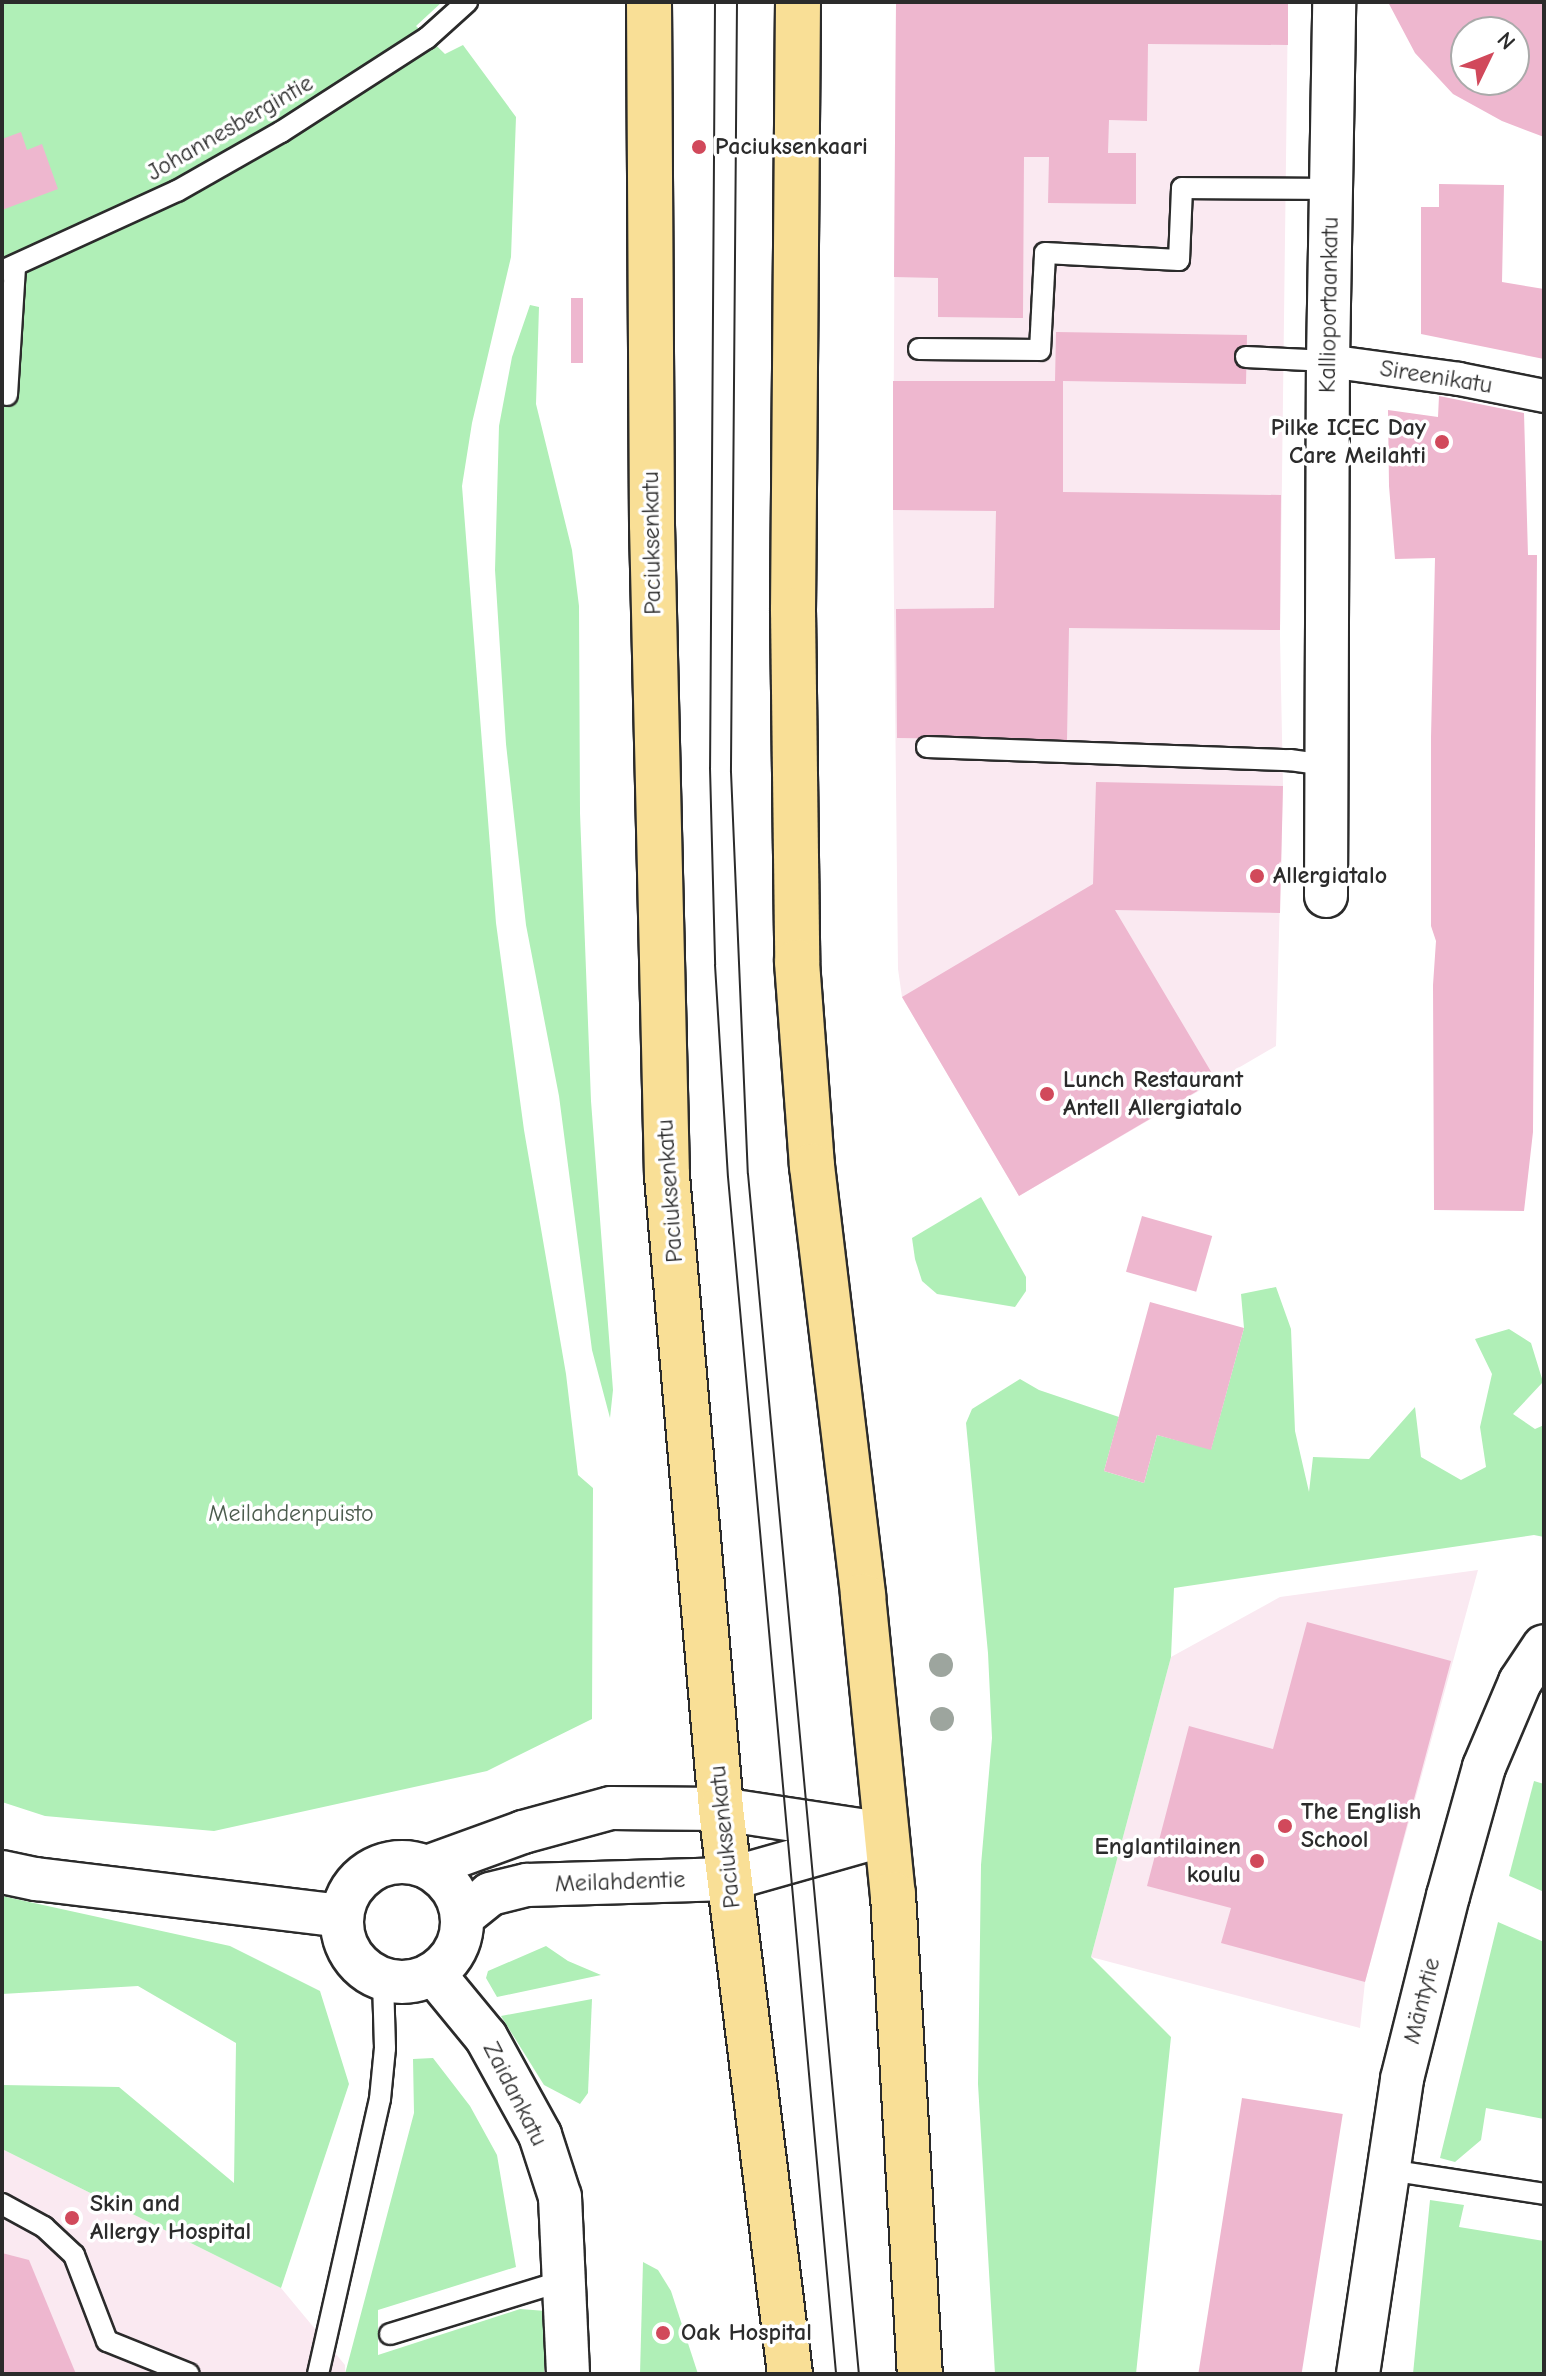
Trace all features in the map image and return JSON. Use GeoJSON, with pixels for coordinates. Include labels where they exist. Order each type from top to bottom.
{"type":"FeatureCollection","features":[{"type":"Feature","properties":{"kind":"main road","name":"Paciuksenkatu"},"geometry":{"type":"LineString","coordinates":[[649,2],[652,541],[667,1176],[721,1809],[790,2374]]}},
{"type":"Feature","properties":{"kind":"main road"},"geometry":{"type":"LineString","coordinates":[[798,2],[793,595],[797,962],[812,1166],[863,1596],[898,1948],[920,2374]]}},
{"type":"Feature","properties":{"kind":"street","name":"Kallioportaankatu"},"geometry":{"type":"LineString","coordinates":[[1326,896],[1328,361],[1334,2]]}},
{"type":"Feature","properties":{"kind":"street","name":"Sireenikatu"},"geometry":{"type":"LineString","coordinates":[[1328,361],[1459,379],[1544,396]]}},
{"type":"Feature","properties":{"kind":"street","name":"Mäntytie"},"geometry":{"type":"LineString","coordinates":[[1358,2374],[1402,2079],[1473,1799],[1520,1682],[1544,1646]]}},
{"type":"Feature","properties":{"kind":"street"},"geometry":{"type":"LineString","coordinates":[[427,1867],[523,1832],[611,1808],[721,1809],[886,1834]]}},
{"type":"Feature","properties":{"kind":"street","name":"Meilahdentie"},"geometry":{"type":"LineString","coordinates":[[462,1917],[490,1894],[527,1885],[729,1879],[886,1834]]}},
{"type":"Feature","properties":{"kind":"street"},"geometry":{"type":"LineString","coordinates":[[409,1862],[427,1867],[444,1879],[456,1897],[462,1917],[462,1937],[456,1951],[434,1974],[409,1982],[383,1979],[365,1970],[352,1955],[343,1936],[342,1916],[347,1898],[372,1870],[390,1863],[409,1862]]}},
{"type":"Feature","properties":{"kind":"street"},"geometry":{"type":"LineString","coordinates":[[2,1872],[36,1879],[342,1916]]}},
{"type":"Feature","properties":{"kind":"street","name":"Zaidankatu"},"geometry":{"type":"LineString","coordinates":[[434,1974],[486,2037],[540,2135],[560,2197],[568,2374]]}},
{"type":"Feature","properties":{"kind":"lane","name":"Johannesbergintie"},"geometry":{"type":"LineString","coordinates":[[9,269],[177,191],[281,132],[427,38],[467,2]]}},
{"type":"Feature","properties":{"kind":"lane"},"geometry":{"type":"LineString","coordinates":[[919,349],[1040,350],[1045,253],[1179,260],[1182,188],[1330,189]]}},
{"type":"Feature","properties":{"kind":"lane"},"geometry":{"type":"LineString","coordinates":[[7,395],[9,269]]}},
{"type":"Feature","properties":{"kind":"lane"},"geometry":{"type":"LineString","coordinates":[[1246,357],[1328,361]]}},
{"type":"Feature","properties":{"kind":"lane"},"geometry":{"type":"LineString","coordinates":[[927,747],[1290,760],[1326,765]]}},
{"type":"Feature","properties":{"kind":"lane"},"geometry":{"type":"LineString","coordinates":[[318,2374],[380,2099],[385,2048],[383,1979]]}},
{"type":"Feature","properties":{"kind":"lane"},"geometry":{"type":"LineString","coordinates":[[1388,2170],[1544,2194]]}},
{"type":"Feature","properties":{"kind":"lane"},"geometry":{"type":"LineString","coordinates":[[2,2204],[44,2227],[74,2255],[107,2341],[189,2374]]}},
{"type":"Feature","properties":{"kind":"lane"},"geometry":{"type":"LineString","coordinates":[[390,2334],[566,2280]]}},
{"type":"Feature","properties":{"kind":"shaded area"},"geometry":{"type":"Polygon","coordinates":[[[896,2],[1288,2],[1280,636],[1283,786],[1276,1046],[1019,1196],[902,997],[898,969],[893,510],[896,2]]]}},
{"type":"Feature","properties":{"kind":"shaded area","name":"Englantilainen koulu"},"geometry":{"type":"Polygon","coordinates":[[[1478,1570],[1365,1982],[1360,2028],[1091,1957],[1171,1657],[1280,1597],[1478,1570]]]}},
{"type":"Feature","properties":{"kind":"shaded area","name":"Skin and Allergy Hospital"},"geometry":{"type":"Polygon","coordinates":[[[2,2149],[281,2288],[345,2365],[345,2374],[2,2374],[2,2149]]]}},
{"type":"Feature","properties":{"kind":"green space","name":"Meilahdenpuisto"},"geometry":{"type":"Polygon","coordinates":[[[2,2],[442,2],[416,26],[445,54],[463,45],[516,117],[511,257],[472,423],[462,486],[496,923],[524,1130],[566,1374],[578,1475],[593,1488],[592,1719],[487,1771],[214,1831],[45,1816],[2,1802],[2,2]]]}},
{"type":"Feature","properties":{"kind":"green space"},"geometry":{"type":"Polygon","coordinates":[[[530,305],[539,307],[536,404],[572,550],[579,606],[580,813],[591,1101],[613,1390],[610,1418],[592,1350],[559,1096],[526,925],[506,744],[495,570],[499,426],[512,357],[530,305]]]}},
{"type":"Feature","properties":{"kind":"green space"},"geometry":{"type":"Polygon","coordinates":[[[981,1197],[1026,1277],[1026,1291],[1015,1307],[937,1294],[922,1281],[915,1259],[912,1238],[981,1197]]]}},
{"type":"Feature","properties":{"kind":"green space"},"geometry":{"type":"Polygon","coordinates":[[[1276,1287],[1291,1329],[1295,1431],[1309,1492],[1313,1457],[1369,1459],[1415,1407],[1421,1457],[1461,1480],[1486,1467],[1480,1427],[1492,1374],[1475,1339],[1509,1329],[1531,1343],[1543,1382],[1513,1414],[1535,1429],[1544,1425],[1544,1537],[1534,1535],[1174,1588],[1171,1657],[1091,1957],[1171,2037],[1136,2374],[995,2374],[978,2084],[981,1865],[992,1738],[988,1653],[966,1423],[972,1409],[1020,1379],[1039,1390],[1119,1417],[1104,1471],[1144,1483],[1157,1435],[1211,1449],[1244,1328],[1241,1294],[1276,1287]]]}},
{"type":"Feature","properties":{"kind":"green space"},"geometry":{"type":"Polygon","coordinates":[[[1534,1781],[1544,1784],[1544,1892],[1509,1876],[1534,1781]]]}},
{"type":"Feature","properties":{"kind":"green space"},"geometry":{"type":"Polygon","coordinates":[[[2,1896],[230,1946],[320,1991],[349,2084],[281,2288],[2,2149],[2,2085],[119,2087],[234,2183],[236,2043],[138,1986],[2,1994],[2,1896]]]}},
{"type":"Feature","properties":{"kind":"green space"},"geometry":{"type":"Polygon","coordinates":[[[1498,1922],[1544,1942],[1544,2119],[1486,2108],[1481,2140],[1455,2162],[1440,2158],[1498,1922]]]}},
{"type":"Feature","properties":{"kind":"green space"},"geometry":{"type":"Polygon","coordinates":[[[546,1946],[568,1961],[601,1975],[497,1997],[486,1978],[488,1971],[546,1946]]]}},
{"type":"Feature","properties":{"kind":"green space"},"geometry":{"type":"Polygon","coordinates":[[[592,1999],[588,2093],[580,2104],[544,2085],[501,2016],[592,1999]]]}},
{"type":"Feature","properties":{"kind":"green space"},"geometry":{"type":"Polygon","coordinates":[[[433,2058],[470,2106],[497,2155],[516,2267],[378,2310],[378,2355],[520,2309],[546,2311],[544,2374],[345,2374],[414,2113],[413,2059],[433,2058]]]}},
{"type":"Feature","properties":{"kind":"green space"},"geometry":{"type":"Polygon","coordinates":[[[1430,2200],[1464,2205],[1459,2227],[1544,2241],[1544,2374],[1413,2374],[1430,2200]]]}},
{"type":"Feature","properties":{"kind":"green space","name":"Oak Hospital"},"geometry":{"type":"Polygon","coordinates":[[[643,2262],[658,2270],[671,2291],[698,2374],[640,2374],[643,2262]]]}},
{"type":"Feature","properties":{"kind":"building"},"geometry":{"type":"Polygon","coordinates":[[[896,2],[1288,2],[1288,45],[1148,44],[1147,121],[1109,120],[1108,153],[1136,153],[1136,204],[1048,203],[1049,157],[1024,157],[1023,318],[938,317],[938,278],[894,277],[896,2]]]}},
{"type":"Feature","properties":{"kind":"building"},"geometry":{"type":"Polygon","coordinates":[[[1388,2],[1544,2],[1544,137],[1502,121],[1457,96],[1530,96],[1530,16],[1450,16],[1450,91],[1415,53],[1388,2]]]}},
{"type":"Feature","properties":{"kind":"building"},"geometry":{"type":"Polygon","coordinates":[[[21,132],[27,150],[42,144],[58,189],[2,210],[2,139],[21,132]]]}},
{"type":"Feature","properties":{"kind":"building"},"geometry":{"type":"Polygon","coordinates":[[[1439,184],[1504,185],[1502,282],[1544,289],[1544,359],[1421,334],[1421,207],[1439,207],[1439,184]]]}},
{"type":"Feature","properties":{"kind":"building"},"geometry":{"type":"Polygon","coordinates":[[[571,298],[583,298],[583,363],[571,363],[571,298]]]}},
{"type":"Feature","properties":{"kind":"building"},"geometry":{"type":"Polygon","coordinates":[[[1056,332],[1247,335],[1246,384],[1063,381],[1063,492],[1281,495],[1280,630],[1069,628],[1067,740],[897,738],[896,609],[994,608],[996,511],[893,510],[893,381],[1055,381],[1056,332]]]}},
{"type":"Feature","properties":{"kind":"building"},"geometry":{"type":"Polygon","coordinates":[[[1439,396],[1524,413],[1528,555],[1537,555],[1533,1132],[1524,1211],[1434,1210],[1433,985],[1436,941],[1431,926],[1431,737],[1435,558],[1395,559],[1389,486],[1388,410],[1438,417],[1439,396]]]}},
{"type":"Feature","properties":{"kind":"building","name":"Allergiatalo"},"geometry":{"type":"Polygon","coordinates":[[[1096,782],[1283,786],[1280,913],[1115,910],[1216,1080],[1019,1196],[902,997],[1093,884],[1096,782]]]}},
{"type":"Feature","properties":{"kind":"building"},"geometry":{"type":"Polygon","coordinates":[[[1142,1216],[1212,1236],[1196,1292],[1126,1272],[1142,1216]]]}},
{"type":"Feature","properties":{"kind":"building"},"geometry":{"type":"Polygon","coordinates":[[[1150,1302],[1244,1328],[1211,1450],[1157,1435],[1144,1483],[1104,1471],[1150,1302]]]}},
{"type":"Feature","properties":{"kind":"building","name":"The English School"},"geometry":{"type":"Polygon","coordinates":[[[1307,1622],[1451,1661],[1365,1982],[1221,1943],[1231,1908],[1147,1886],[1189,1726],[1273,1749],[1307,1622]]]}},
{"type":"Feature","properties":{"kind":"building"},"geometry":{"type":"Polygon","coordinates":[[[1242,2098],[1343,2114],[1302,2374],[1198,2374],[1242,2098]]]}},
{"type":"Feature","properties":{"kind":"building"},"geometry":{"type":"Polygon","coordinates":[[[2,2253],[29,2260],[76,2374],[2,2374],[2,2253]]]}},
{"type":"Feature","properties":{"kind":"tram line"},"geometry":{"type":"LineString","coordinates":[[715,2],[710,768],[715,965],[728,1177],[836,2374]]}},
{"type":"Feature","properties":{"kind":"tram line"},"geometry":{"type":"LineString","coordinates":[[737,2],[731,772],[748,1174],[859,2374]]}},
{"type":"Feature","properties":{"kind":"place","name":"Paciuksenkaari"},"geometry":{"type":"Point","coordinates":[699,147]}},
{"type":"Feature","properties":{"kind":"place","name":"Pilke ICEC Day Care Meilahti"},"geometry":{"type":"Point","coordinates":[1442,442]}},
{"type":"Feature","properties":{"kind":"place","name":"Allergiatalo"},"geometry":{"type":"Point","coordinates":[1257,876]}},
{"type":"Feature","properties":{"kind":"place","name":"Lunch Restaurant Antell Allergiatalo"},"geometry":{"type":"Point","coordinates":[1047,1094]}},
{"type":"Feature","properties":{"kind":"place","name":"The English School"},"geometry":{"type":"Point","coordinates":[1285,1826]}},
{"type":"Feature","properties":{"kind":"place","name":"Englantilainen koulu"},"geometry":{"type":"Point","coordinates":[1257,1861]}},
{"type":"Feature","properties":{"kind":"place","name":"Skin and Allergy Hospital"},"geometry":{"type":"Point","coordinates":[72,2218]}},
{"type":"Feature","properties":{"kind":"place","name":"Oak Hospital"},"geometry":{"type":"Point","coordinates":[663,2333]}}]}
